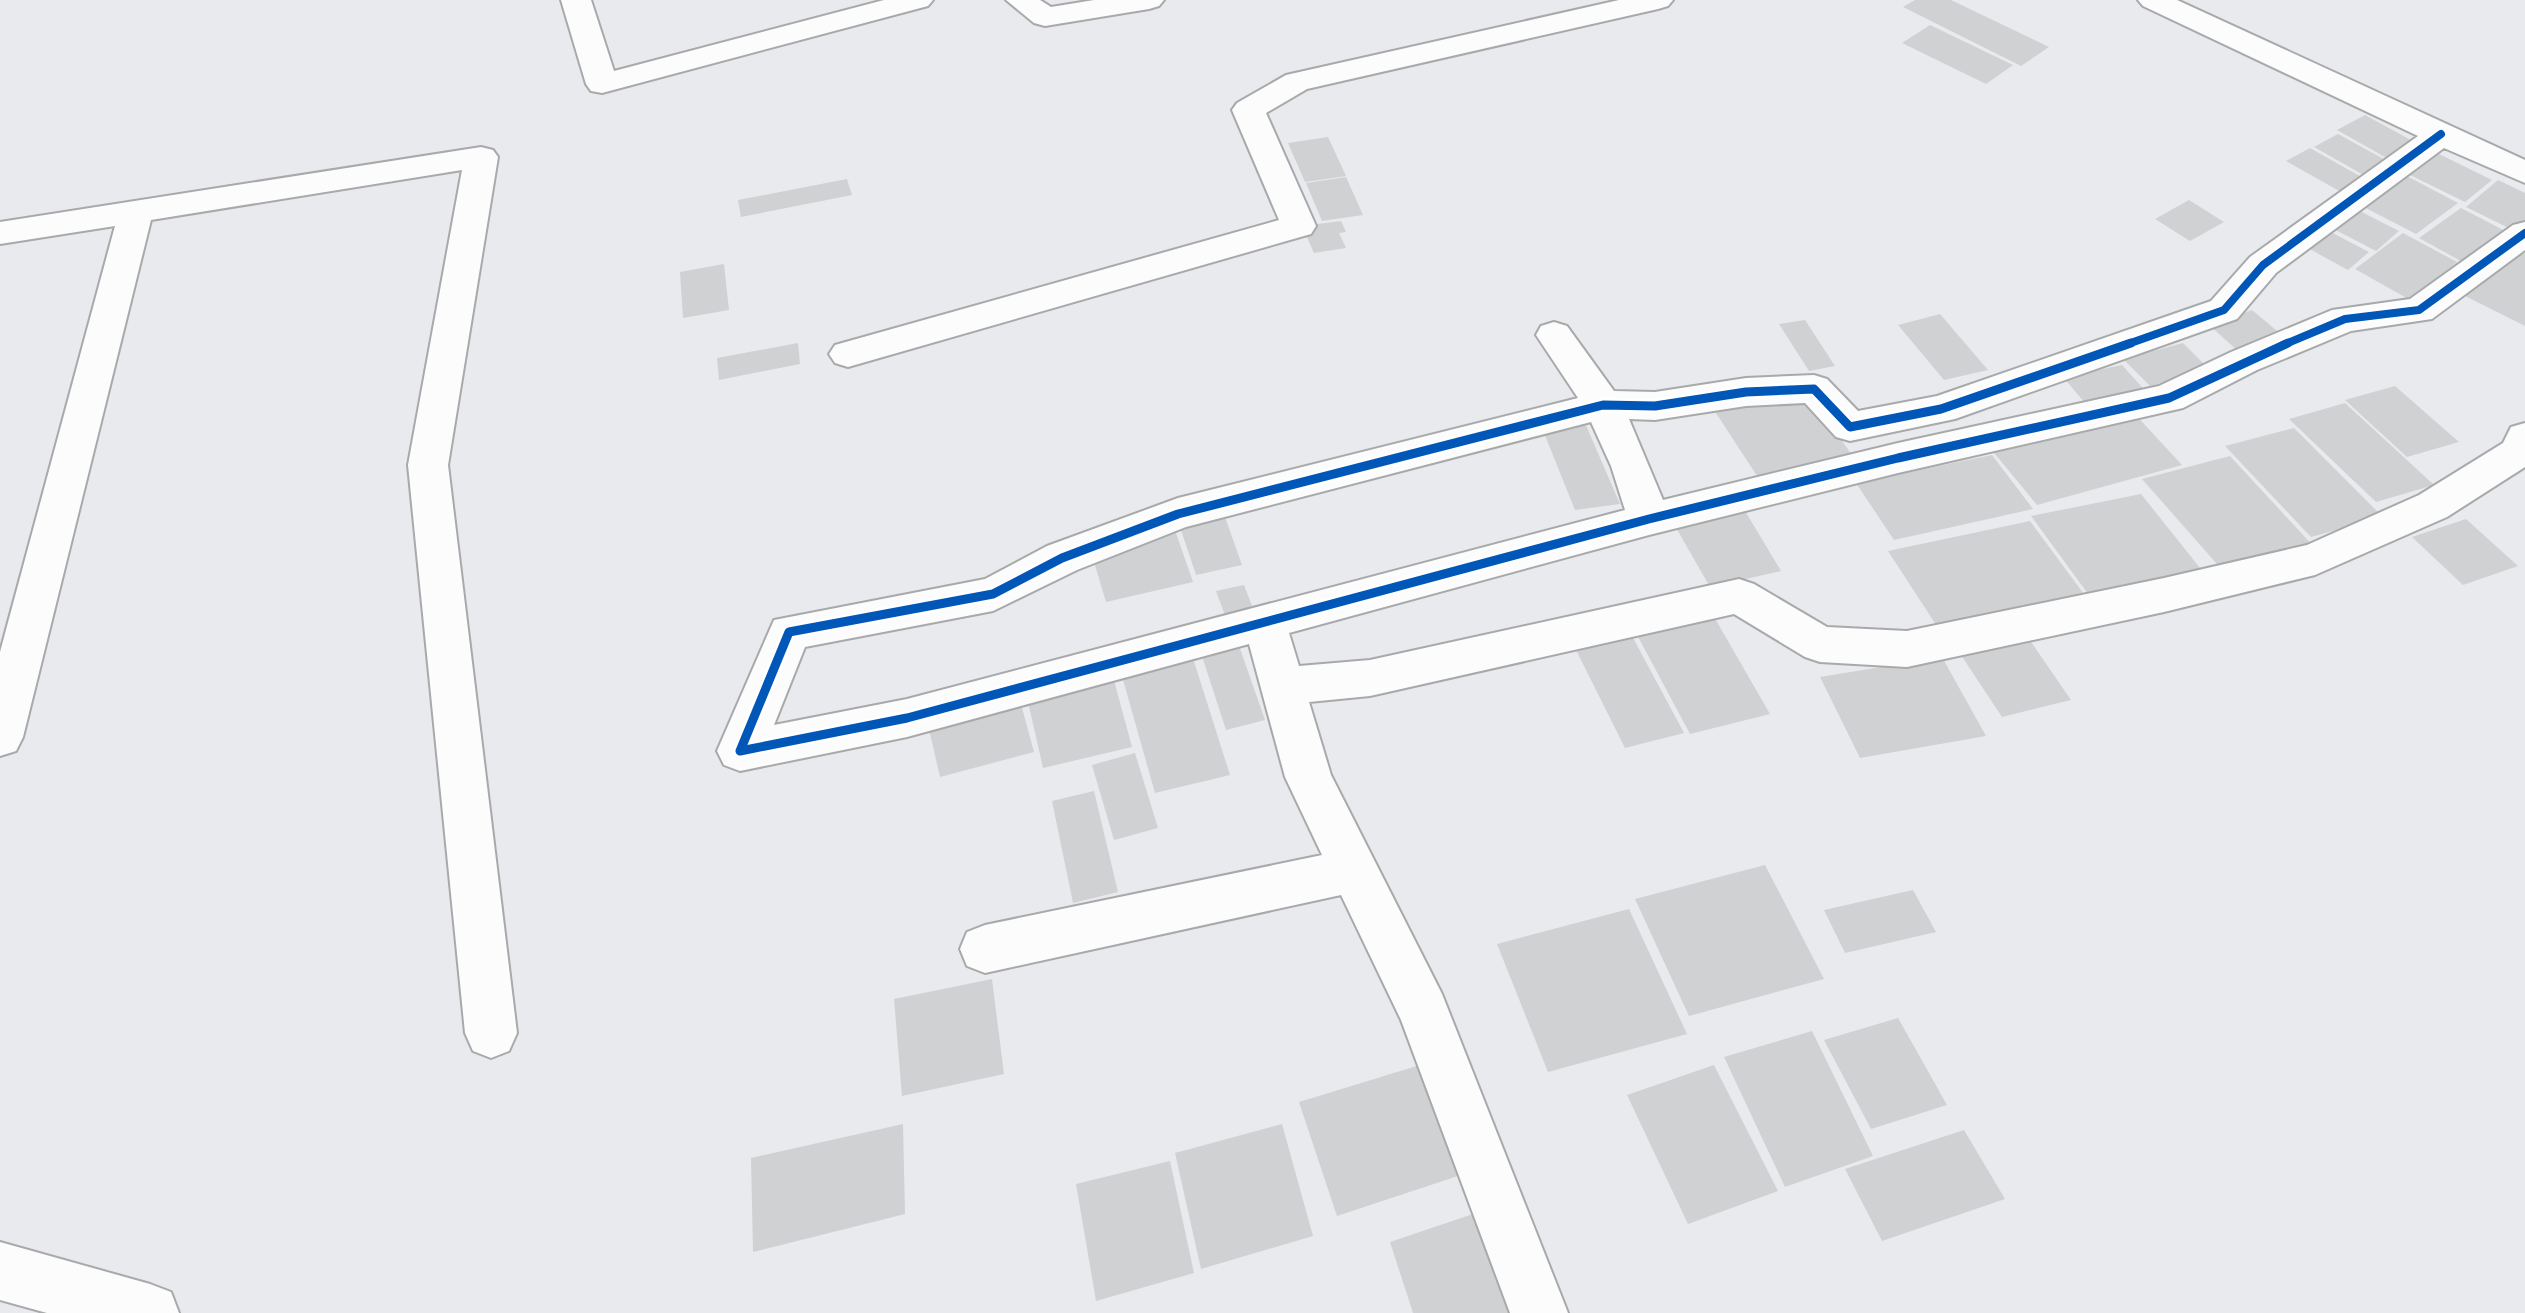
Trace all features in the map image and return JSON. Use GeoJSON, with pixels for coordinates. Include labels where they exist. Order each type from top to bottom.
{"type":"FeatureCollection","features":[{"type":"Feature","properties":{"kind":"street"},"geometry":{"type":"LineString","coordinates":[[576,0],[602,84],[918,0]]}},
{"type":"Feature","properties":{"kind":"street"},"geometry":{"type":"LineString","coordinates":[[1021,0],[1045,17],[1149,0]]}},
{"type":"Feature","properties":{"kind":"street"},"geometry":{"type":"LineString","coordinates":[[848,354],[1299,226],[1248,110],[1297,82],[1658,0]]}},
{"type":"Feature","properties":{"kind":"street"},"geometry":{"type":"LineString","coordinates":[[2153,0],[2525,173]]}},
{"type":"Feature","properties":{"kind":"street"},"geometry":{"type":"LineString","coordinates":[[2441,134],[2263,265],[2224,310],[1941,409],[1850,427],[1814,389],[1746,392],[1655,406],[1603,405],[1178,514],[1062,558],[993,594],[789,632],[740,751],[907,718],[1649,519],[1898,458],[2169,398],[2244,361],[2345,319],[2419,310],[2525,233]]}},
{"type":"Feature","properties":{"kind":"street"},"geometry":{"type":"LineString","coordinates":[[0,233],[481,157],[428,465],[491,1033]]}},
{"type":"Feature","properties":{"kind":"street"},"geometry":{"type":"LineString","coordinates":[[0,737],[136,212]]}},
{"type":"Feature","properties":{"kind":"street"},"geometry":{"type":"LineString","coordinates":[[1554,335],[1603,405],[1631,466],[1649,519]]}},
{"type":"Feature","properties":{"kind":"street"},"geometry":{"type":"LineString","coordinates":[[1280,686],[1370,678],[1739,596],[1820,644],[1907,649],[2164,595],[2315,559],[2433,506],[2519,452],[2525,437]]}},
{"type":"Feature","properties":{"kind":"street"},"geometry":{"type":"LineString","coordinates":[[1265,624],[1308,777],[1424,1012],[1539,1313]]}},
{"type":"Feature","properties":{"kind":"street"},"geometry":{"type":"LineString","coordinates":[[985,949],[1353,870]]}},
{"type":"Feature","properties":{"kind":"street"},"geometry":{"type":"LineString","coordinates":[[0,1271],[150,1313]]}},
{"type":"Feature","properties":{"kind":"building"},"geometry":{"type":"Polygon","coordinates":[[[1915,0],[1951,0],[2049,47],[2021,66],[1903,7],[1915,0]]]}},
{"type":"Feature","properties":{"kind":"building"},"geometry":{"type":"Polygon","coordinates":[[[1930,25],[2013,65],[1986,84],[1902,43],[1930,25]]]}},
{"type":"Feature","properties":{"kind":"building"},"geometry":{"type":"Polygon","coordinates":[[[2365,115],[2420,145],[2392,161],[2337,130],[2365,115]]]}},
{"type":"Feature","properties":{"kind":"building"},"geometry":{"type":"Polygon","coordinates":[[[2338,134],[2391,163],[2367,177],[2314,147],[2338,134]]]}},
{"type":"Feature","properties":{"kind":"building"},"geometry":{"type":"Polygon","coordinates":[[[1328,137],[1346,176],[1305,182],[1288,143],[1328,137]]]}},
{"type":"Feature","properties":{"kind":"building"},"geometry":{"type":"Polygon","coordinates":[[[2310,148],[2365,179],[2341,192],[2286,161],[2310,148]]]}},
{"type":"Feature","properties":{"kind":"building"},"geometry":{"type":"Polygon","coordinates":[[[2435,152],[2492,180],[2465,202],[2408,174],[2435,152]]]}},
{"type":"Feature","properties":{"kind":"building"},"geometry":{"type":"Polygon","coordinates":[[[2401,173],[2458,203],[2416,234],[2358,204],[2401,173]]]}},
{"type":"Feature","properties":{"kind":"building"},"geometry":{"type":"Polygon","coordinates":[[[1346,177],[1363,215],[1322,221],[1306,183],[1346,177]]]}},
{"type":"Feature","properties":{"kind":"building"},"geometry":{"type":"Polygon","coordinates":[[[847,179],[852,195],[741,217],[738,200],[847,179]]]}},
{"type":"Feature","properties":{"kind":"building"},"geometry":{"type":"Polygon","coordinates":[[[2498,180],[2525,193],[2525,222],[2515,231],[2466,207],[2498,180]]]}},
{"type":"Feature","properties":{"kind":"building"},"geometry":{"type":"Polygon","coordinates":[[[2189,200],[2224,222],[2190,241],[2155,219],[2189,200]]]}},
{"type":"Feature","properties":{"kind":"building"},"geometry":{"type":"Polygon","coordinates":[[[2350,206],[2399,231],[2376,251],[2326,225],[2350,206]]]}},
{"type":"Feature","properties":{"kind":"building"},"geometry":{"type":"Polygon","coordinates":[[[2461,208],[2509,233],[2468,265],[2419,238],[2461,208]]]}},
{"type":"Feature","properties":{"kind":"building"},"geometry":{"type":"Polygon","coordinates":[[[1341,221],[1346,232],[1339,233],[1346,248],[1314,253],[1302,226],[1341,221]]]}},
{"type":"Feature","properties":{"kind":"building"},"geometry":{"type":"Polygon","coordinates":[[[2325,229],[2369,252],[2348,270],[2304,246],[2325,229]]]}},
{"type":"Feature","properties":{"kind":"building"},"geometry":{"type":"Polygon","coordinates":[[[2403,233],[2457,262],[2410,300],[2355,269],[2403,233]]]}},
{"type":"Feature","properties":{"kind":"building"},"geometry":{"type":"Polygon","coordinates":[[[2513,248],[2525,254],[2525,326],[2465,296],[2513,248]]]}},
{"type":"Feature","properties":{"kind":"building"},"geometry":{"type":"Polygon","coordinates":[[[724,264],[729,310],[683,318],[680,272],[724,264]]]}},
{"type":"Feature","properties":{"kind":"building"},"geometry":{"type":"Polygon","coordinates":[[[2252,310],[2282,335],[2238,351],[2209,325],[2252,310]]]}},
{"type":"Feature","properties":{"kind":"building"},"geometry":{"type":"Polygon","coordinates":[[[1940,314],[1988,370],[1944,380],[1898,325],[1940,314]]]}},
{"type":"Feature","properties":{"kind":"building"},"geometry":{"type":"Polygon","coordinates":[[[1805,320],[1835,366],[1809,371],[1779,324],[1805,320]]]}},
{"type":"Feature","properties":{"kind":"building"},"geometry":{"type":"Polygon","coordinates":[[[798,343],[800,364],[719,380],[717,358],[798,343]]]}},
{"type":"Feature","properties":{"kind":"building"},"geometry":{"type":"Polygon","coordinates":[[[2183,343],[2210,370],[2150,386],[2123,359],[2183,343]]]}},
{"type":"Feature","properties":{"kind":"building"},"geometry":{"type":"Polygon","coordinates":[[[2122,365],[2150,396],[2090,409],[2063,377],[2122,365]]]}},
{"type":"Feature","properties":{"kind":"building"},"geometry":{"type":"Polygon","coordinates":[[[2395,386],[2459,442],[2407,457],[2345,400],[2395,386]]]}},
{"type":"Feature","properties":{"kind":"building"},"geometry":{"type":"Polygon","coordinates":[[[1803,387],[1855,459],[1761,482],[1712,407],[1803,387]]]}},
{"type":"Feature","properties":{"kind":"building"},"geometry":{"type":"Polygon","coordinates":[[[2345,403],[2434,485],[2376,502],[2289,419],[2345,403]]]}},
{"type":"Feature","properties":{"kind":"building"},"geometry":{"type":"Polygon","coordinates":[[[2132,411],[2182,465],[2037,505],[1990,448],[2132,411]]]}},
{"type":"Feature","properties":{"kind":"building"},"geometry":{"type":"Polygon","coordinates":[[[1585,423],[1620,504],[1575,510],[1542,428],[1585,423]]]}},
{"type":"Feature","properties":{"kind":"building"},"geometry":{"type":"Polygon","coordinates":[[[2294,428],[2383,517],[2311,537],[2225,446],[2294,428]]]}},
{"type":"Feature","properties":{"kind":"building"},"geometry":{"type":"Polygon","coordinates":[[[1992,455],[2033,509],[1894,540],[1856,483],[1992,455]]]}},
{"type":"Feature","properties":{"kind":"building"},"geometry":{"type":"Polygon","coordinates":[[[2230,456],[2316,549],[2224,572],[2142,479],[2230,456]]]}},
{"type":"Feature","properties":{"kind":"building"},"geometry":{"type":"Polygon","coordinates":[[[2141,494],[2208,578],[2094,602],[2031,516],[2141,494]]]}},
{"type":"Feature","properties":{"kind":"building"},"geometry":{"type":"Polygon","coordinates":[[[1745,511],[1781,571],[1710,587],[1675,526],[1745,511]]]}},
{"type":"Feature","properties":{"kind":"building"},"geometry":{"type":"Polygon","coordinates":[[[1225,517],[1242,565],[1196,575],[1180,527],[1225,517]]]}},
{"type":"Feature","properties":{"kind":"building"},"geometry":{"type":"Polygon","coordinates":[[[2466,519],[2518,566],[2463,585],[2412,537],[2466,519]]]}},
{"type":"Feature","properties":{"kind":"building"},"geometry":{"type":"Polygon","coordinates":[[[2030,521],[2089,601],[1942,634],[1888,551],[2030,521]]]}},
{"type":"Feature","properties":{"kind":"building"},"geometry":{"type":"Polygon","coordinates":[[[1176,533],[1193,582],[1106,602],[1091,552],[1176,533]]]}},
{"type":"Feature","properties":{"kind":"building"},"geometry":{"type":"Polygon","coordinates":[[[1244,585],[1254,611],[1226,618],[1216,591],[1244,585]]]}},
{"type":"Feature","properties":{"kind":"building"},"geometry":{"type":"Polygon","coordinates":[[[1713,615],[1770,714],[1690,734],[1636,633],[1713,615]]]}},
{"type":"Feature","properties":{"kind":"building"},"geometry":{"type":"Polygon","coordinates":[[[2025,633],[2071,700],[2002,717],[1957,649],[2025,633]]]}},
{"type":"Feature","properties":{"kind":"building"},"geometry":{"type":"Polygon","coordinates":[[[1631,634],[1684,733],[1625,748],[1575,648],[1631,634]]]}},
{"type":"Feature","properties":{"kind":"building"},"geometry":{"type":"Polygon","coordinates":[[[1238,643],[1265,720],[1226,730],[1201,653],[1238,643]]]}},
{"type":"Feature","properties":{"kind":"building"},"geometry":{"type":"Polygon","coordinates":[[[1191,652],[1230,775],[1155,793],[1120,669],[1191,652]]]}},
{"type":"Feature","properties":{"kind":"building"},"geometry":{"type":"Polygon","coordinates":[[[1942,657],[1986,736],[1860,758],[1820,677],[1942,657]]]}},
{"type":"Feature","properties":{"kind":"building"},"geometry":{"type":"Polygon","coordinates":[[[1112,673],[1132,747],[1043,768],[1026,693],[1112,673]]]}},
{"type":"Feature","properties":{"kind":"building"},"geometry":{"type":"Polygon","coordinates":[[[1021,704],[1034,752],[940,777],[929,729],[1021,704]]]}},
{"type":"Feature","properties":{"kind":"building"},"geometry":{"type":"Polygon","coordinates":[[[1135,753],[1158,828],[1114,840],[1092,765],[1135,753]]]}},
{"type":"Feature","properties":{"kind":"building"},"geometry":{"type":"Polygon","coordinates":[[[1094,791],[1118,892],[1073,903],[1052,801],[1094,791]]]}},
{"type":"Feature","properties":{"kind":"building"},"geometry":{"type":"Polygon","coordinates":[[[1765,865],[1824,979],[1689,1016],[1635,899],[1765,865]]]}},
{"type":"Feature","properties":{"kind":"building"},"geometry":{"type":"Polygon","coordinates":[[[1913,890],[1936,932],[1845,953],[1824,910],[1913,890]]]}},
{"type":"Feature","properties":{"kind":"building"},"geometry":{"type":"Polygon","coordinates":[[[1629,909],[1687,1034],[1548,1072],[1497,944],[1629,909]]]}},
{"type":"Feature","properties":{"kind":"building"},"geometry":{"type":"Polygon","coordinates":[[[992,979],[1004,1074],[902,1096],[894,999],[992,979]]]}},
{"type":"Feature","properties":{"kind":"building"},"geometry":{"type":"Polygon","coordinates":[[[1898,1018],[1947,1105],[1871,1129],[1824,1040],[1898,1018]]]}},
{"type":"Feature","properties":{"kind":"building"},"geometry":{"type":"Polygon","coordinates":[[[1812,1031],[1873,1156],[1785,1187],[1724,1057],[1812,1031]]]}},
{"type":"Feature","properties":{"kind":"building"},"geometry":{"type":"Polygon","coordinates":[[[1420,1065],[1461,1175],[1337,1216],[1299,1102],[1420,1065]]]}},
{"type":"Feature","properties":{"kind":"building"},"geometry":{"type":"Polygon","coordinates":[[[1714,1065],[1778,1191],[1688,1224],[1627,1095],[1714,1065]]]}},
{"type":"Feature","properties":{"kind":"building"},"geometry":{"type":"Polygon","coordinates":[[[903,1124],[905,1214],[753,1252],[751,1158],[903,1124]]]}},
{"type":"Feature","properties":{"kind":"building"},"geometry":{"type":"Polygon","coordinates":[[[1282,1124],[1313,1236],[1201,1269],[1175,1153],[1282,1124]]]}},
{"type":"Feature","properties":{"kind":"building"},"geometry":{"type":"Polygon","coordinates":[[[1964,1130],[2005,1199],[1882,1241],[1845,1169],[1964,1130]]]}},
{"type":"Feature","properties":{"kind":"building"},"geometry":{"type":"Polygon","coordinates":[[[1170,1161],[1194,1273],[1096,1301],[1076,1184],[1170,1161]]]}},
{"type":"Feature","properties":{"kind":"building"},"geometry":{"type":"Polygon","coordinates":[[[1476,1213],[1513,1313],[1413,1313],[1390,1242],[1476,1213]]]}},
{"type":"Feature","properties":{"kind":"cycle path"},"geometry":{"type":"LineString","coordinates":[[2441,134],[2263,265],[2224,310],[1941,409],[1850,427],[1814,389],[1746,392],[1655,406],[1603,405],[1178,514],[1062,558],[993,594],[789,632],[740,751],[907,718],[1649,519],[1898,458],[2169,398],[2244,361],[2345,319],[2419,310],[2525,233]]}}]}
